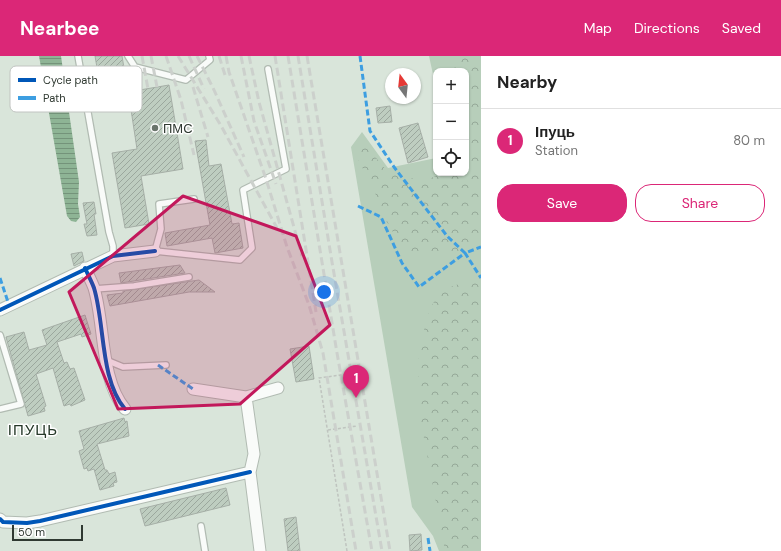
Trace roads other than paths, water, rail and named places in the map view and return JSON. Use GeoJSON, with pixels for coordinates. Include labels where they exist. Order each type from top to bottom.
{"type":"FeatureCollection","features":[{"type":"Feature","properties":{"kind":"street"},"geometry":{"type":"LineString","coordinates":[[0,310],[113,256],[155,251]]}},
{"type":"Feature","properties":{"kind":"street"},"geometry":{"type":"LineString","coordinates":[[86,268],[94,289],[106,360],[116,399],[125,410]]}},
{"type":"Feature","properties":{"kind":"street"},"geometry":{"type":"LineString","coordinates":[[193,389],[246,397],[278,388]]}},
{"type":"Feature","properties":{"kind":"street"},"geometry":{"type":"LineString","coordinates":[[246,397],[254,454],[250,472],[260,551]]}},
{"type":"Feature","properties":{"kind":"street"},"geometry":{"type":"LineString","coordinates":[[0,519],[3,522],[27,523],[40,521],[250,472]]}},
{"type":"Feature","properties":{"kind":"lane"},"geometry":{"type":"LineString","coordinates":[[78,56],[80,66]]}},
{"type":"Feature","properties":{"kind":"lane"},"geometry":{"type":"LineString","coordinates":[[128,56],[135,66]]}},
{"type":"Feature","properties":{"kind":"lane"},"geometry":{"type":"LineString","coordinates":[[142,68],[186,80],[210,60],[210,56]]}},
{"type":"Feature","properties":{"kind":"lane"},"geometry":{"type":"LineString","coordinates":[[194,199],[159,204],[161,229],[155,251],[240,260],[252,248],[243,190],[286,170],[268,69]]}},
{"type":"Feature","properties":{"kind":"lane"},"geometry":{"type":"LineString","coordinates":[[88,112],[109,232],[114,246],[113,256]]}},
{"type":"Feature","properties":{"kind":"lane"},"geometry":{"type":"LineString","coordinates":[[94,289],[134,286],[189,277]]}},
{"type":"Feature","properties":{"kind":"lane"},"geometry":{"type":"LineString","coordinates":[[0,335],[21,404],[0,409]]}},
{"type":"Feature","properties":{"kind":"lane"},"geometry":{"type":"LineString","coordinates":[[106,360],[123,367],[166,365]]}},
{"type":"Feature","properties":{"kind":"lane"},"geometry":{"type":"LineString","coordinates":[[201,526],[205,551]]}},
{"type":"Feature","properties":{"kind":"railway"},"geometry":{"type":"LineString","coordinates":[[142,56],[148,89]]}},
{"type":"Feature","properties":{"kind":"railway"},"geometry":{"type":"LineString","coordinates":[[151,56],[157,87]]}},
{"type":"Feature","properties":{"kind":"railway"},"geometry":{"type":"LineString","coordinates":[[166,56],[181,100],[194,155]]}},
{"type":"Feature","properties":{"kind":"railway"},"geometry":{"type":"LineString","coordinates":[[178,56],[220,124],[277,228]]}},
{"type":"Feature","properties":{"kind":"railway"},"geometry":{"type":"LineString","coordinates":[[189,56],[204,89]]}},
{"type":"Feature","properties":{"kind":"railway"},"geometry":{"type":"LineString","coordinates":[[197,56],[244,157]]}},
{"type":"Feature","properties":{"kind":"railway"},"geometry":{"type":"LineString","coordinates":[[219,56],[225,75]]}},
{"type":"Feature","properties":{"kind":"railway"},"geometry":{"type":"LineString","coordinates":[[226,56],[229,72],[266,179],[287,247],[309,305],[323,353],[356,551]]}},
{"type":"Feature","properties":{"kind":"railway"},"geometry":{"type":"LineString","coordinates":[[241,56],[254,121],[276,184]]}},
{"type":"Feature","properties":{"kind":"railway"},"geometry":{"type":"LineString","coordinates":[[249,56],[259,102],[302,256]]}},
{"type":"Feature","properties":{"kind":"railway"},"geometry":{"type":"LineString","coordinates":[[275,56],[316,312]]}},
{"type":"Feature","properties":{"kind":"railway"},"geometry":{"type":"LineString","coordinates":[[288,56],[337,353],[372,551]]}},
{"type":"Feature","properties":{"kind":"railway"},"geometry":{"type":"LineString","coordinates":[[298,56],[382,551]]}},
{"type":"Feature","properties":{"kind":"railway"},"geometry":{"type":"LineString","coordinates":[[307,56],[390,551]]}},
{"type":"Feature","properties":{"kind":"railway"},"geometry":{"type":"LineString","coordinates":[[193,87],[208,137]]}},
{"type":"Feature","properties":{"kind":"place","name":"ПМС"},"geometry":{"type":"Point","coordinates":[155,128]}},
{"type":"Feature","properties":{"kind":"place","name":"Іпуць"},"geometry":{"type":"Point","coordinates":[356,398]}},
{"type":"Feature","properties":{"kind":"district","name":"ІПУЦЬ"},"geometry":{"type":"Point","coordinates":[33,430]}}]}
